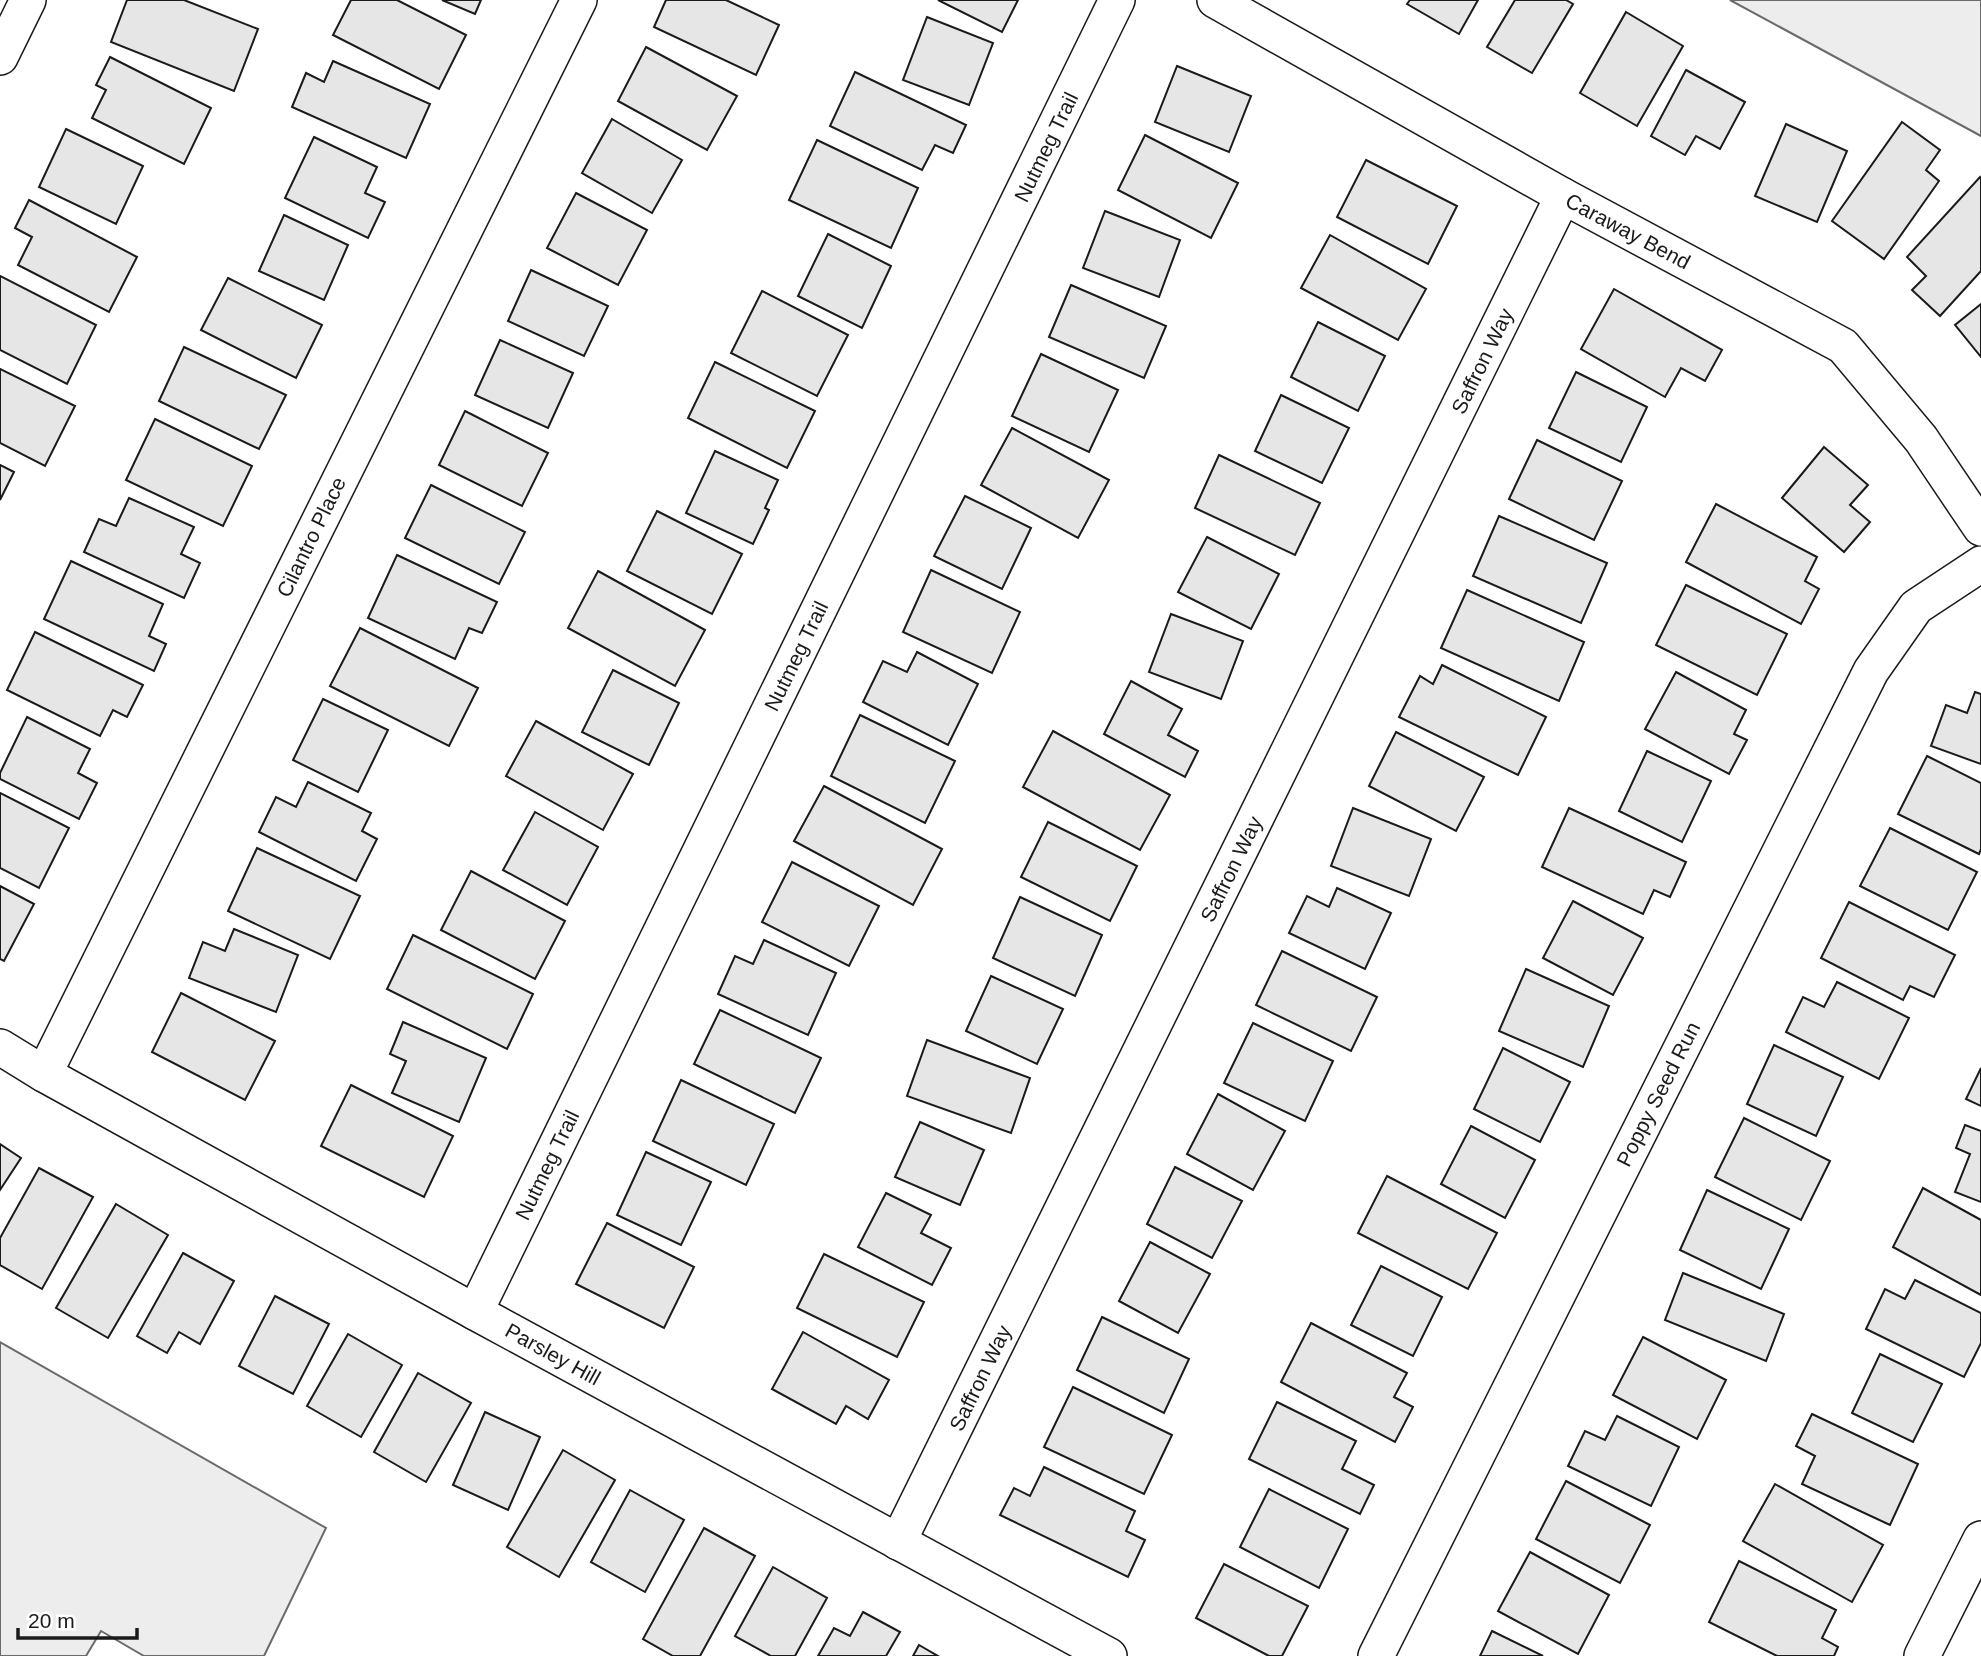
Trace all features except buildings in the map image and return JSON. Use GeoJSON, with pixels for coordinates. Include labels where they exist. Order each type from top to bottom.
{"type":"FeatureCollection","features":[{"type":"Feature","properties":{"kind":"street"},"geometry":{"type":"LineString","coordinates":[[0,57],[28,0]]}},
{"type":"Feature","properties":{"kind":"street","name":"Cilantro Place"},"geometry":{"type":"LineString","coordinates":[[44,1074],[579,0]]}},
{"type":"Feature","properties":{"kind":"street","name":"Nutmeg Trail"},"geometry":{"type":"LineString","coordinates":[[475,1312],[1118,0]]}},
{"type":"Feature","properties":{"kind":"street","name":"Caraway Bend"},"geometry":{"type":"LineString","coordinates":[[1215,0],[1563,196],[1843,346],[1921,439],[1981,528]]}},
{"type":"Feature","properties":{"kind":"street","name":"Saffron Way"},"geometry":{"type":"LineString","coordinates":[[898,1542],[1563,196]]}},
{"type":"Feature","properties":{"kind":"street","name":"Poppy Seed Run"},"geometry":{"type":"LineString","coordinates":[[1376,1656],[1871,671],[1916,607],[1981,564]]}},
{"type":"Feature","properties":{"kind":"street","name":"Parsley Hill"},"geometry":{"type":"LineString","coordinates":[[0,1047],[44,1074],[475,1312],[1109,1656]]}},
{"type":"Feature","properties":{"kind":"street"},"geometry":{"type":"LineString","coordinates":[[1922,1656],[1981,1539]]}},
{"type":"Feature","properties":{"kind":"shaded area"},"geometry":{"type":"Polygon","coordinates":[[[1730,0],[1981,0],[1981,136],[1730,0]]]}},
{"type":"Feature","properties":{"kind":"shaded area"},"geometry":{"type":"Polygon","coordinates":[[[0,1342],[326,1528],[264,1656],[144,1656],[101,1631],[86,1656],[0,1656],[0,1342]]]}}]}
